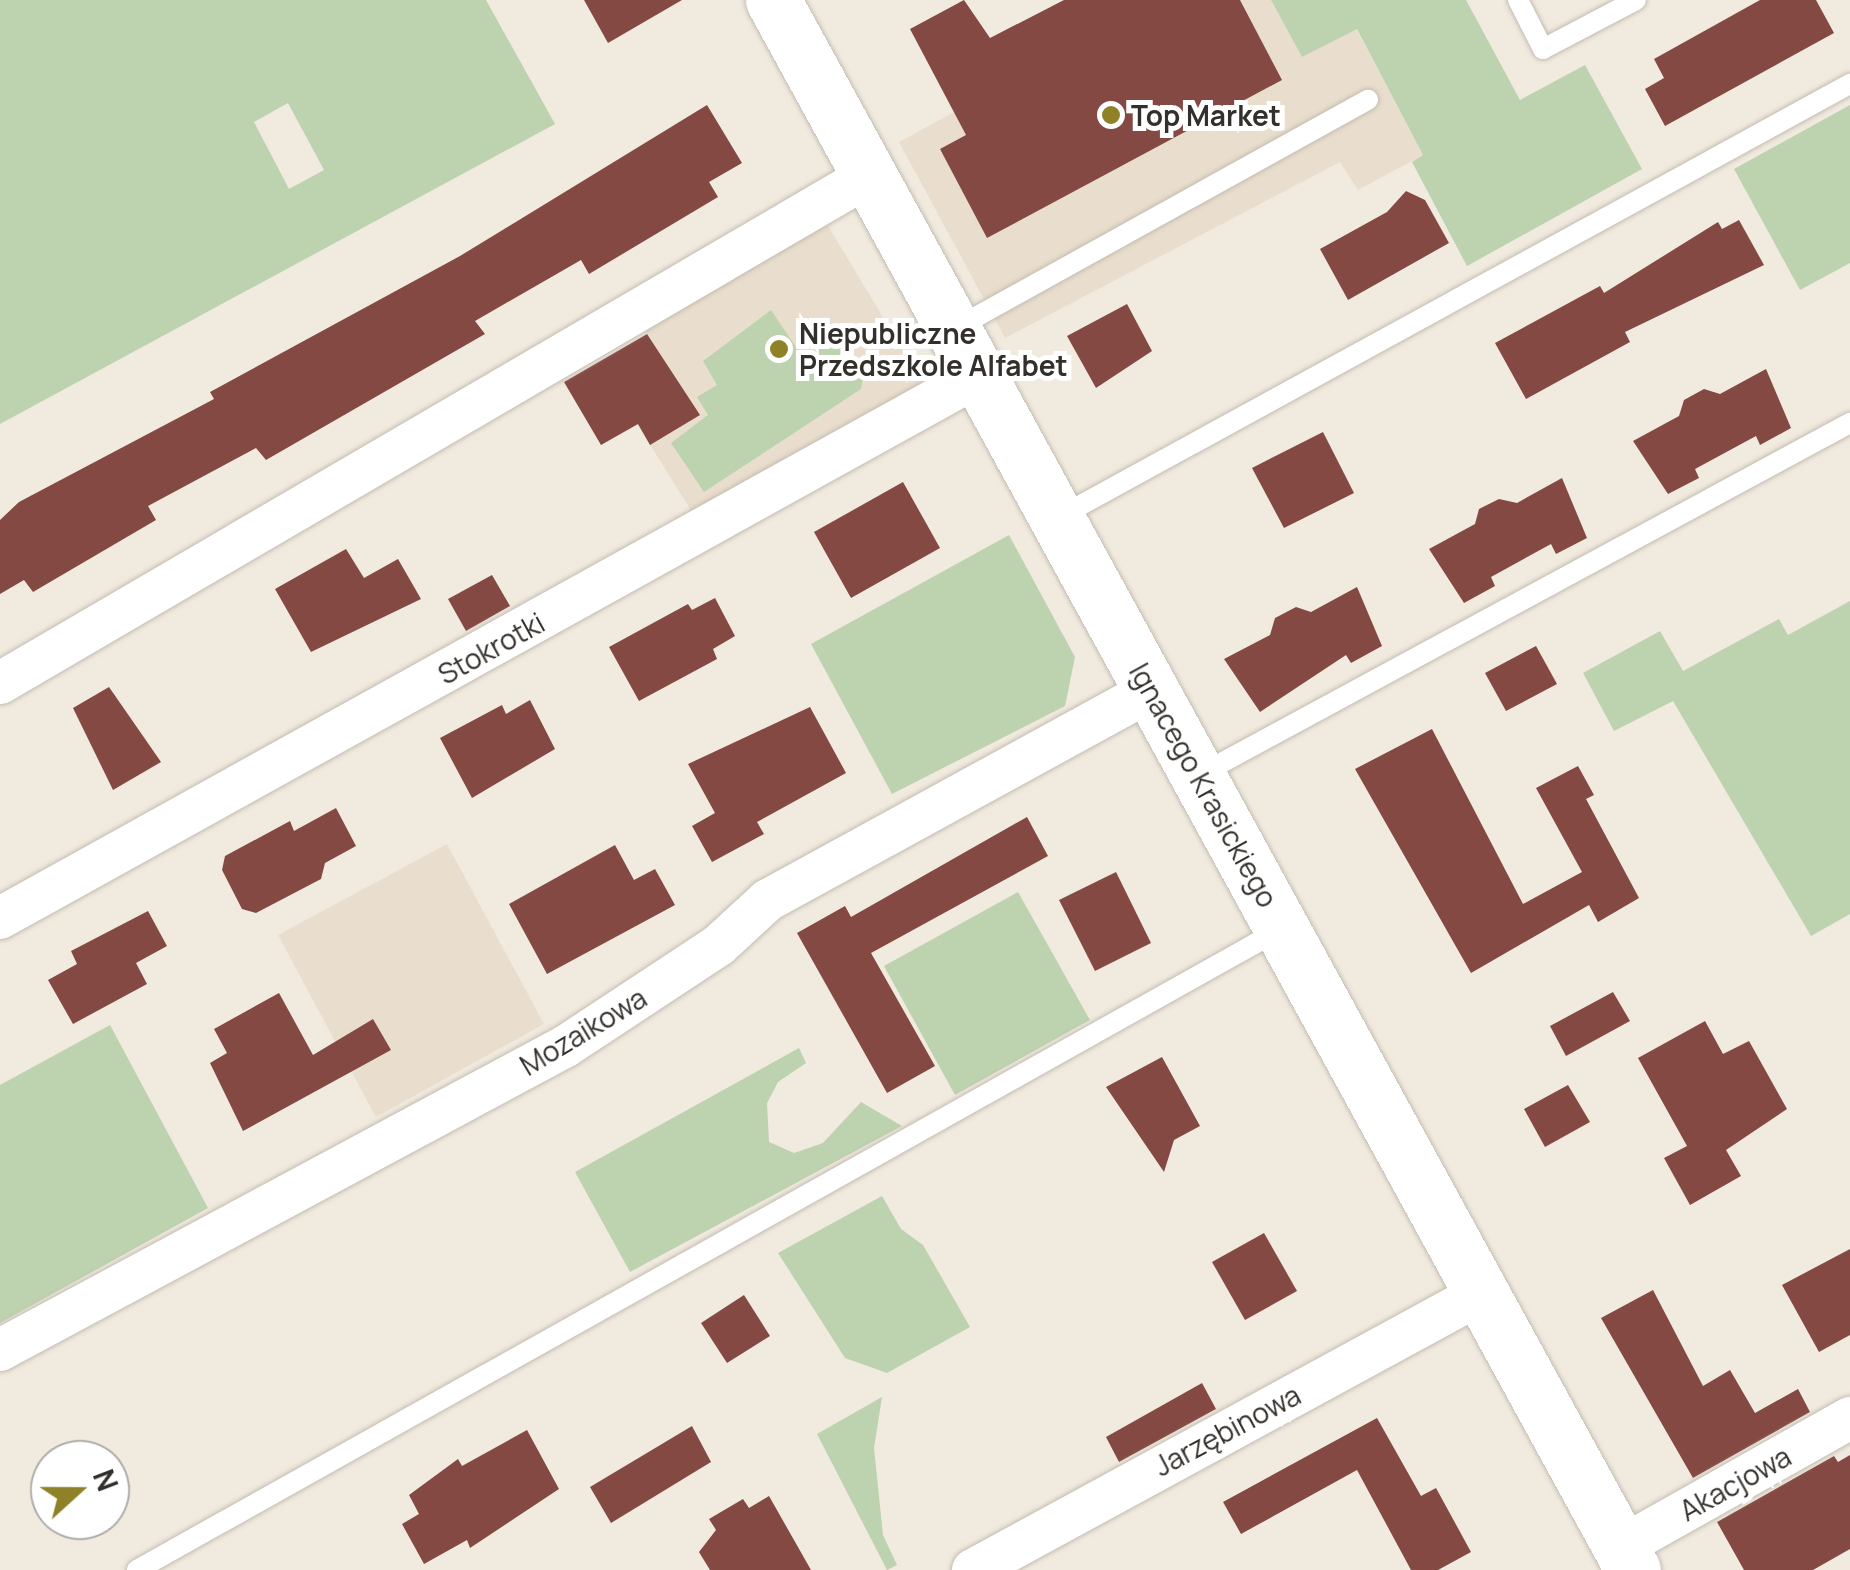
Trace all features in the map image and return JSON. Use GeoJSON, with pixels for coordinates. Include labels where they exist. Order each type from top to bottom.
{"type":"FeatureCollection","features":[{"type":"Feature","properties":{"kind":"street","name":"Ignacego Krasickiego"},"geometry":{"type":"LineString","coordinates":[[773,0],[1627,1558]]}},
{"type":"Feature","properties":{"kind":"street"},"geometry":{"type":"LineString","coordinates":[[0,683],[870,176]]}},
{"type":"Feature","properties":{"kind":"street","name":"Stokrotki"},"geometry":{"type":"LineString","coordinates":[[0,918],[968,352]]}},
{"type":"Feature","properties":{"kind":"street","name":"Mozaikowa"},"geometry":{"type":"LineString","coordinates":[[0,1350],[566,1046],[719,946],[768,900],[1152,690]]}},
{"type":"Feature","properties":{"kind":"street","name":"Jarzębinowa"},"geometry":{"type":"LineString","coordinates":[[973,1570],[1482,1293]]}},
{"type":"Feature","properties":{"kind":"street","name":"Akacjowa"},"geometry":{"type":"LineString","coordinates":[[1627,1558],[1850,1418]]}},
{"type":"Feature","properties":{"kind":"lane"},"geometry":{"type":"LineString","coordinates":[[1518,0],[1543,49],[1636,0]]}},
{"type":"Feature","properties":{"kind":"lane"},"geometry":{"type":"LineString","coordinates":[[1058,518],[1850,84]]}},
{"type":"Feature","properties":{"kind":"lane"},"geometry":{"type":"LineString","coordinates":[[968,352],[1368,100]]}},
{"type":"Feature","properties":{"kind":"lane"},"geometry":{"type":"LineString","coordinates":[[1198,776],[1850,423]]}},
{"type":"Feature","properties":{"kind":"lane"},"geometry":{"type":"LineString","coordinates":[[137,1570],[1282,928]]}},
{"type":"Feature","properties":{"kind":"shaded area"},"geometry":{"type":"Polygon","coordinates":[[[1161,0],[1271,0],[1302,57],[1356,28],[1423,155],[1358,190],[1340,162],[1005,338],[899,142],[1161,0]]]}},
{"type":"Feature","properties":{"kind":"shaded area","name":"Niepubliczne Przedszkole Alfabet"},"geometry":{"type":"Polygon","coordinates":[[[824,219],[924,386],[694,515],[637,424],[666,368],[645,331],[824,219]]]}},
{"type":"Feature","properties":{"kind":"shaded area"},"geometry":{"type":"Polygon","coordinates":[[[447,844],[544,1024],[376,1117],[278,935],[447,844]]]}},
{"type":"Feature","properties":{"kind":"green space"},"geometry":{"type":"Polygon","coordinates":[[[0,0],[486,0],[555,124],[0,424],[0,0]],[[288,103],[254,122],[289,189],[324,170],[288,103]]]}},
{"type":"Feature","properties":{"kind":"green space"},"geometry":{"type":"Polygon","coordinates":[[[1271,0],[1466,0],[1520,100],[1585,65],[1642,169],[1467,266],[1412,162],[1423,155],[1357,29],[1302,57],[1271,0]]]}},
{"type":"Feature","properties":{"kind":"green space"},"geometry":{"type":"Polygon","coordinates":[[[1850,105],[1850,263],[1800,290],[1734,169],[1850,105]]]}},
{"type":"Feature","properties":{"kind":"green space"},"geometry":{"type":"Polygon","coordinates":[[[771,310],[804,359],[834,337],[863,378],[861,389],[704,492],[671,443],[708,415],[697,397],[717,385],[703,361],[771,310]]]}},
{"type":"Feature","properties":{"kind":"green space"},"geometry":{"type":"Polygon","coordinates":[[[1009,535],[1075,657],[1065,706],[892,794],[811,644],[1009,535]]]}},
{"type":"Feature","properties":{"kind":"green space"},"geometry":{"type":"Polygon","coordinates":[[[1850,601],[1850,914],[1811,936],[1673,701],[1614,731],[1583,673],[1660,631],[1683,671],[1779,619],[1788,635],[1850,601]]]}},
{"type":"Feature","properties":{"kind":"green space"},"geometry":{"type":"Polygon","coordinates":[[[1018,892],[1090,1020],[955,1095],[884,966],[1018,892]]]}},
{"type":"Feature","properties":{"kind":"green space"},"geometry":{"type":"Polygon","coordinates":[[[110,1025],[208,1208],[0,1323],[0,1085],[110,1025]]]}},
{"type":"Feature","properties":{"kind":"green space"},"geometry":{"type":"Polygon","coordinates":[[[799,1048],[806,1063],[778,1082],[767,1103],[769,1142],[794,1153],[823,1143],[861,1102],[902,1126],[630,1272],[575,1172],[799,1048]]]}},
{"type":"Feature","properties":{"kind":"green space"},"geometry":{"type":"Polygon","coordinates":[[[882,1196],[901,1229],[923,1245],[970,1327],[887,1373],[845,1358],[778,1253],[882,1196]]]}},
{"type":"Feature","properties":{"kind":"green space"},"geometry":{"type":"Polygon","coordinates":[[[882,1397],[874,1448],[883,1535],[897,1565],[887,1570],[817,1434],[882,1397]]]}},
{"type":"Feature","properties":{"kind":"building"},"geometry":{"type":"Polygon","coordinates":[[[584,0],[682,0],[608,43],[584,0]]]}},
{"type":"Feature","properties":{"kind":"building","name":"Top Market"},"geometry":{"type":"Polygon","coordinates":[[[964,0],[990,38],[1064,0],[1240,0],[1282,80],[987,238],[940,149],[966,135],[910,29],[964,0]]]}},
{"type":"Feature","properties":{"kind":"building"},"geometry":{"type":"Polygon","coordinates":[[[1760,0],[1816,0],[1834,33],[1665,126],[1645,89],[1664,78],[1654,59],[1760,0]]]}},
{"type":"Feature","properties":{"kind":"building"},"geometry":{"type":"Polygon","coordinates":[[[707,105],[742,163],[709,182],[718,197],[589,274],[581,260],[475,321],[485,334],[266,460],[256,448],[148,506],[156,520],[33,592],[24,580],[0,594],[0,520],[19,502],[214,399],[210,392],[460,256],[707,105]]]}},
{"type":"Feature","properties":{"kind":"building"},"geometry":{"type":"Polygon","coordinates":[[[1406,191],[1425,200],[1449,243],[1348,300],[1320,249],[1387,212],[1406,191]]]}},
{"type":"Feature","properties":{"kind":"building"},"geometry":{"type":"Polygon","coordinates":[[[1739,220],[1764,265],[1625,332],[1630,342],[1526,399],[1495,343],[1600,286],[1604,293],[1718,222],[1722,229],[1739,220]]]}},
{"type":"Feature","properties":{"kind":"building"},"geometry":{"type":"Polygon","coordinates":[[[1127,304],[1152,351],[1096,388],[1067,336],[1127,304]]]}},
{"type":"Feature","properties":{"kind":"building"},"geometry":{"type":"Polygon","coordinates":[[[647,334],[700,415],[650,445],[638,424],[601,445],[564,382],[647,334]]]}},
{"type":"Feature","properties":{"kind":"building"},"geometry":{"type":"Polygon","coordinates":[[[1766,369],[1791,428],[1760,445],[1756,436],[1695,469],[1699,478],[1668,494],[1633,441],[1679,416],[1684,400],[1704,389],[1720,394],[1766,369]]]}},
{"type":"Feature","properties":{"kind":"building"},"geometry":{"type":"Polygon","coordinates":[[[1323,432],[1354,493],[1284,528],[1252,468],[1323,432]]]}},
{"type":"Feature","properties":{"kind":"building"},"geometry":{"type":"Polygon","coordinates":[[[1562,478],[1587,538],[1556,554],[1551,544],[1491,577],[1495,586],[1464,603],[1429,549],[1475,524],[1479,509],[1499,499],[1517,503],[1562,478]]]}},
{"type":"Feature","properties":{"kind":"building"},"geometry":{"type":"Polygon","coordinates":[[[903,482],[940,548],[851,598],[814,532],[903,482]]]}},
{"type":"Feature","properties":{"kind":"building"},"geometry":{"type":"Polygon","coordinates":[[[346,549],[364,578],[398,559],[421,599],[311,652],[275,589],[346,549]]]}},
{"type":"Feature","properties":{"kind":"building"},"geometry":{"type":"Polygon","coordinates":[[[492,575],[510,606],[466,631],[448,599],[492,575]]]}},
{"type":"Feature","properties":{"kind":"building"},"geometry":{"type":"Polygon","coordinates":[[[1357,587],[1382,646],[1351,663],[1346,655],[1260,712],[1224,659],[1270,635],[1275,618],[1296,607],[1311,612],[1357,587]]]}},
{"type":"Feature","properties":{"kind":"building"},"geometry":{"type":"Polygon","coordinates":[[[715,598],[735,636],[713,649],[717,659],[639,701],[609,647],[688,604],[692,610],[715,598]]]}},
{"type":"Feature","properties":{"kind":"building"},"geometry":{"type":"Polygon","coordinates":[[[1536,646],[1557,684],[1506,711],[1485,673],[1536,646]]]}},
{"type":"Feature","properties":{"kind":"building"},"geometry":{"type":"Polygon","coordinates":[[[109,687],[161,762],[113,790],[73,708],[109,687]]]}},
{"type":"Feature","properties":{"kind":"building"},"geometry":{"type":"Polygon","coordinates":[[[530,700],[555,749],[472,798],[440,738],[502,705],[506,714],[530,700]]]}},
{"type":"Feature","properties":{"kind":"building"},"geometry":{"type":"Polygon","coordinates":[[[810,707],[846,773],[757,822],[764,834],[712,862],[692,826],[715,813],[688,764],[810,707]]]}},
{"type":"Feature","properties":{"kind":"building"},"geometry":{"type":"Polygon","coordinates":[[[1432,729],[1523,904],[1582,872],[1536,788],[1578,766],[1594,795],[1586,799],[1639,898],[1598,922],[1589,905],[1471,973],[1355,769],[1432,729]]]}},
{"type":"Feature","properties":{"kind":"building"},"geometry":{"type":"Polygon","coordinates":[[[336,808],[356,846],[325,863],[321,879],[256,913],[242,909],[222,870],[225,856],[290,821],[294,831],[336,808]]]}},
{"type":"Feature","properties":{"kind":"building"},"geometry":{"type":"Polygon","coordinates":[[[1027,817],[1048,856],[871,953],[935,1066],[887,1093],[797,933],[845,906],[851,917],[1027,817]]]}},
{"type":"Feature","properties":{"kind":"building"},"geometry":{"type":"Polygon","coordinates":[[[615,845],[634,880],[655,869],[675,905],[547,974],[509,904],[615,845]]]}},
{"type":"Feature","properties":{"kind":"building"},"geometry":{"type":"Polygon","coordinates":[[[1116,872],[1151,943],[1095,971],[1059,900],[1116,872]]]}},
{"type":"Feature","properties":{"kind":"building"},"geometry":{"type":"Polygon","coordinates":[[[148,911],[167,946],[136,963],[147,984],[73,1024],[48,980],[77,964],[71,951],[148,911]]]}},
{"type":"Feature","properties":{"kind":"building"},"geometry":{"type":"Polygon","coordinates":[[[1613,992],[1630,1021],[1566,1056],[1550,1026],[1613,992]]]}},
{"type":"Feature","properties":{"kind":"building"},"geometry":{"type":"Polygon","coordinates":[[[279,993],[313,1055],[373,1019],[391,1050],[243,1131],[210,1063],[227,1053],[214,1029],[279,993]]]}},
{"type":"Feature","properties":{"kind":"building"},"geometry":{"type":"Polygon","coordinates":[[[1705,1021],[1723,1054],[1749,1041],[1787,1109],[1726,1150],[1741,1176],[1690,1205],[1664,1158],[1687,1146],[1638,1058],[1705,1021]]]}},
{"type":"Feature","properties":{"kind":"building"},"geometry":{"type":"Polygon","coordinates":[[[1162,1057],[1200,1126],[1174,1140],[1164,1172],[1106,1087],[1162,1057]]]}},
{"type":"Feature","properties":{"kind":"building"},"geometry":{"type":"Polygon","coordinates":[[[1568,1085],[1590,1122],[1545,1147],[1524,1109],[1568,1085]]]}},
{"type":"Feature","properties":{"kind":"building"},"geometry":{"type":"Polygon","coordinates":[[[1264,1233],[1297,1291],[1245,1320],[1212,1262],[1264,1233]]]}},
{"type":"Feature","properties":{"kind":"building"},"geometry":{"type":"Polygon","coordinates":[[[1850,1249],[1850,1335],[1819,1352],[1782,1285],[1850,1249]]]}},
{"type":"Feature","properties":{"kind":"building"},"geometry":{"type":"Polygon","coordinates":[[[1653,1290],[1703,1386],[1730,1370],[1755,1413],[1798,1389],[1810,1412],[1693,1478],[1601,1318],[1653,1290]]]}},
{"type":"Feature","properties":{"kind":"building"},"geometry":{"type":"Polygon","coordinates":[[[744,1295],[770,1336],[727,1363],[701,1323],[744,1295]]]}},
{"type":"Feature","properties":{"kind":"building"},"geometry":{"type":"Polygon","coordinates":[[[1202,1383],[1216,1409],[1119,1462],[1106,1437],[1202,1383]]]}},
{"type":"Feature","properties":{"kind":"building"},"geometry":{"type":"Polygon","coordinates":[[[1377,1418],[1421,1496],[1436,1488],[1471,1552],[1438,1570],[1411,1570],[1357,1470],[1241,1534],[1223,1502],[1377,1418]]]}},
{"type":"Feature","properties":{"kind":"building"},"geometry":{"type":"Polygon","coordinates":[[[692,1426],[711,1462],[611,1523],[590,1487],[692,1426]]]}},
{"type":"Feature","properties":{"kind":"building"},"geometry":{"type":"Polygon","coordinates":[[[527,1430],[559,1489],[470,1548],[467,1540],[424,1564],[402,1524],[419,1514],[409,1495],[458,1459],[462,1466],[527,1430]]]}},
{"type":"Feature","properties":{"kind":"building"},"geometry":{"type":"Polygon","coordinates":[[[1850,1455],[1850,1549],[1813,1570],[1744,1570],[1717,1522],[1834,1456],[1838,1462],[1850,1455]]]}},
{"type":"Feature","properties":{"kind":"building"},"geometry":{"type":"Polygon","coordinates":[[[769,1496],[811,1570],[710,1570],[699,1552],[716,1530],[709,1519],[743,1499],[749,1508],[769,1496]]]}},
{"type":"Feature","properties":{"kind":"place","name":"Top Market"},"geometry":{"type":"Point","coordinates":[1111,115]}},
{"type":"Feature","properties":{"kind":"place","name":"Niepubliczne Przedszkole Alfabet"},"geometry":{"type":"Point","coordinates":[779,349]}}]}
